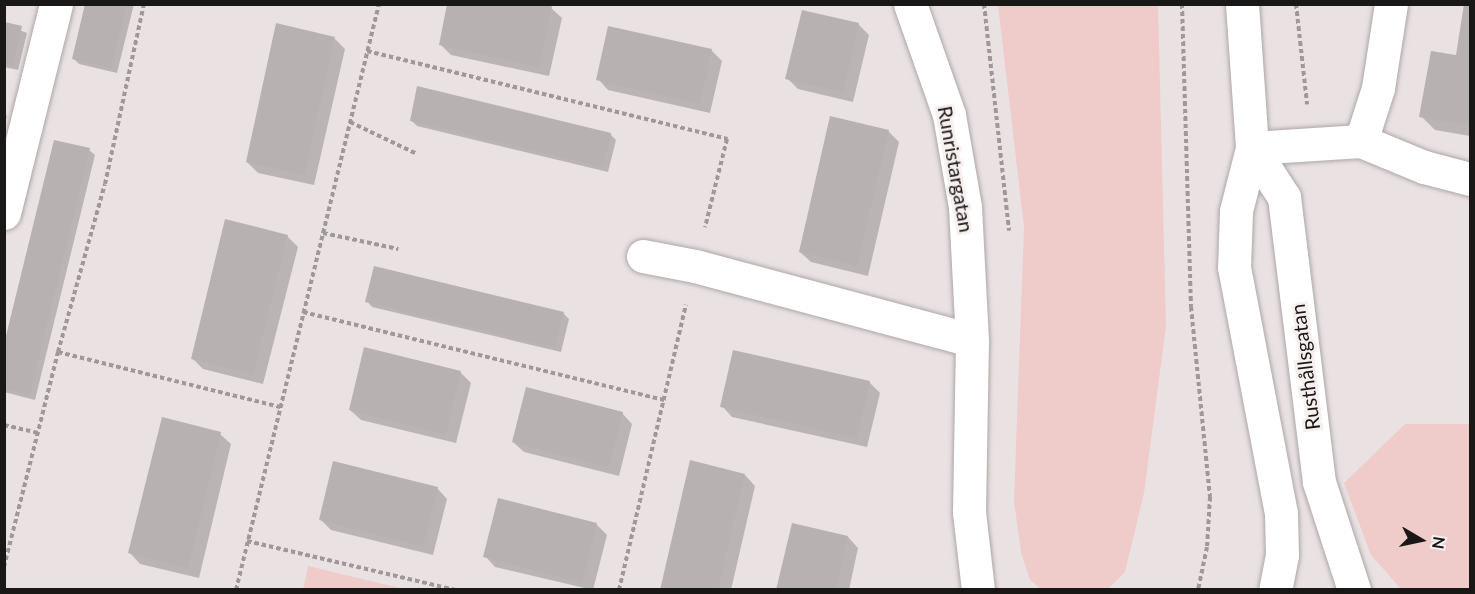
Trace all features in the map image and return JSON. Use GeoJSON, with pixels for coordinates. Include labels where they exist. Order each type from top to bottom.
{"type":"FeatureCollection","features":[{"type":"Feature","properties":{"kind":"street"},"geometry":{"type":"LineString","coordinates":[[4,213],[56,4]]}},
{"type":"Feature","properties":{"kind":"street","name":"Runristargatan"},"geometry":{"type":"LineString","coordinates":[[910,4],[949,115],[959,165],[971,272],[969,512],[978,590]]}},
{"type":"Feature","properties":{"kind":"street","name":"Rusthållsgatan"},"geometry":{"type":"LineString","coordinates":[[1242,4],[1252,148],[1236,211],[1234,267],[1281,513],[1281,555],[1275,590]]}},
{"type":"Feature","properties":{"kind":"street"},"geometry":{"type":"LineString","coordinates":[[1361,141],[1378,88],[1391,4]]}},
{"type":"Feature","properties":{"kind":"street"},"geometry":{"type":"LineString","coordinates":[[1252,148],[1361,141],[1424,167],[1470,179]]}},
{"type":"Feature","properties":{"kind":"street","name":"Rusthållsgatan"},"geometry":{"type":"LineString","coordinates":[[1252,148],[1284,196],[1319,482],[1354,590]]}},
{"type":"Feature","properties":{"kind":"street"},"geometry":{"type":"LineString","coordinates":[[643,256],[696,266],[972,340]]}},
{"type":"Feature","properties":{"kind":"path"},"geometry":{"type":"LineString","coordinates":[[4,567],[58,352],[105,184],[144,4]]}},
{"type":"Feature","properties":{"kind":"path"},"geometry":{"type":"LineString","coordinates":[[236,590],[379,4]]}},
{"type":"Feature","properties":{"kind":"path"},"geometry":{"type":"LineString","coordinates":[[1182,4],[1191,307],[1210,497],[1207,547],[1197,590]]}},
{"type":"Feature","properties":{"kind":"path"},"geometry":{"type":"LineString","coordinates":[[350,122],[417,154]]}},
{"type":"Feature","properties":{"kind":"path"},"geometry":{"type":"LineString","coordinates":[[323,233],[398,249]]}},
{"type":"Feature","properties":{"kind":"path"},"geometry":{"type":"LineString","coordinates":[[303,312],[664,400]]}},
{"type":"Feature","properties":{"kind":"path"},"geometry":{"type":"LineString","coordinates":[[58,352],[280,407]]}},
{"type":"Feature","properties":{"kind":"path"},"geometry":{"type":"LineString","coordinates":[[4,425],[39,433]]}},
{"type":"Feature","properties":{"kind":"path"},"geometry":{"type":"LineString","coordinates":[[248,541],[456,590]]}},
{"type":"Feature","properties":{"kind":"shaded area"},"geometry":{"type":"Polygon","coordinates":[[[998,5],[1158,5],[1166,326],[1144,493],[1125,572],[1108,589],[1041,589],[1030,580],[1021,552],[1014,501],[1024,227],[998,5]]]}},
{"type":"Feature","properties":{"kind":"shaded area"},"geometry":{"type":"Polygon","coordinates":[[[1405,424],[1470,424],[1470,589],[1401,589],[1371,555],[1344,483],[1405,424]]]}},
{"type":"Feature","properties":{"kind":"shaded area"},"geometry":{"type":"Polygon","coordinates":[[[308,566],[404,589],[303,589],[308,566]]]}},
{"type":"Feature","properties":{"kind":"building"},"geometry":{"type":"Polygon","coordinates":[[[85,4],[127,4],[111,69],[72,59],[85,4]]]}},
{"type":"Feature","properties":{"kind":"building"},"geometry":{"type":"Polygon","coordinates":[[[447,4],[552,6],[539,67],[439,45],[447,4]]]}},
{"type":"Feature","properties":{"kind":"building"},"geometry":{"type":"Polygon","coordinates":[[[1464,4],[1470,4],[1470,125],[1419,117],[1431,51],[1456,55],[1464,4]]]}},
{"type":"Feature","properties":{"kind":"building"},"geometry":{"type":"Polygon","coordinates":[[[802,10],[859,23],[843,92],[785,79],[802,10]]]}},
{"type":"Feature","properties":{"kind":"building"},"geometry":{"type":"Polygon","coordinates":[[[5,22],[22,26],[13,66],[5,64],[5,22]]]}},
{"type":"Feature","properties":{"kind":"building"},"geometry":{"type":"Polygon","coordinates":[[[276,23],[335,37],[304,175],[246,162],[276,23]]]}},
{"type":"Feature","properties":{"kind":"building"},"geometry":{"type":"Polygon","coordinates":[[[608,26],[712,49],[700,104],[596,80],[608,26]]]}},
{"type":"Feature","properties":{"kind":"building"},"geometry":{"type":"Polygon","coordinates":[[[417,86],[611,133],[603,167],[410,121],[417,86]]]}},
{"type":"Feature","properties":{"kind":"building"},"geometry":{"type":"Polygon","coordinates":[[[830,116],[889,130],[857,266],[799,252],[830,116]]]}},
{"type":"Feature","properties":{"kind":"building"},"geometry":{"type":"Polygon","coordinates":[[[54,140],[90,148],[30,395],[4,389],[4,344],[54,140]]]}},
{"type":"Feature","properties":{"kind":"building"},"geometry":{"type":"Polygon","coordinates":[[[225,219],[288,235],[253,374],[191,359],[225,219]]]}},
{"type":"Feature","properties":{"kind":"building"},"geometry":{"type":"Polygon","coordinates":[[[374,266],[564,312],[555,348],[365,302],[374,266]]]}},
{"type":"Feature","properties":{"kind":"building"},"geometry":{"type":"Polygon","coordinates":[[[364,347],[461,371],[446,434],[349,410],[364,347]]]}},
{"type":"Feature","properties":{"kind":"building"},"geometry":{"type":"Polygon","coordinates":[[[733,350],[870,381],[857,438],[720,407],[733,350]]]}},
{"type":"Feature","properties":{"kind":"building"},"geometry":{"type":"Polygon","coordinates":[[[526,387],[623,412],[609,467],[512,442],[526,387]]]}},
{"type":"Feature","properties":{"kind":"building"},"geometry":{"type":"Polygon","coordinates":[[[162,417],[221,432],[188,568],[128,553],[162,417]]]}},
{"type":"Feature","properties":{"kind":"building"},"geometry":{"type":"Polygon","coordinates":[[[690,460],[745,474],[718,590],[660,590],[690,460]]]}},
{"type":"Feature","properties":{"kind":"building"},"geometry":{"type":"Polygon","coordinates":[[[333,461],[438,487],[423,546],[319,520],[333,461]]]}},
{"type":"Feature","properties":{"kind":"building"},"geometry":{"type":"Polygon","coordinates":[[[498,498],[597,523],[582,582],[483,557],[498,498]]]}},
{"type":"Feature","properties":{"kind":"building"},"geometry":{"type":"Polygon","coordinates":[[[792,523],[848,536],[836,590],[776,590],[792,523]]]}}]}
